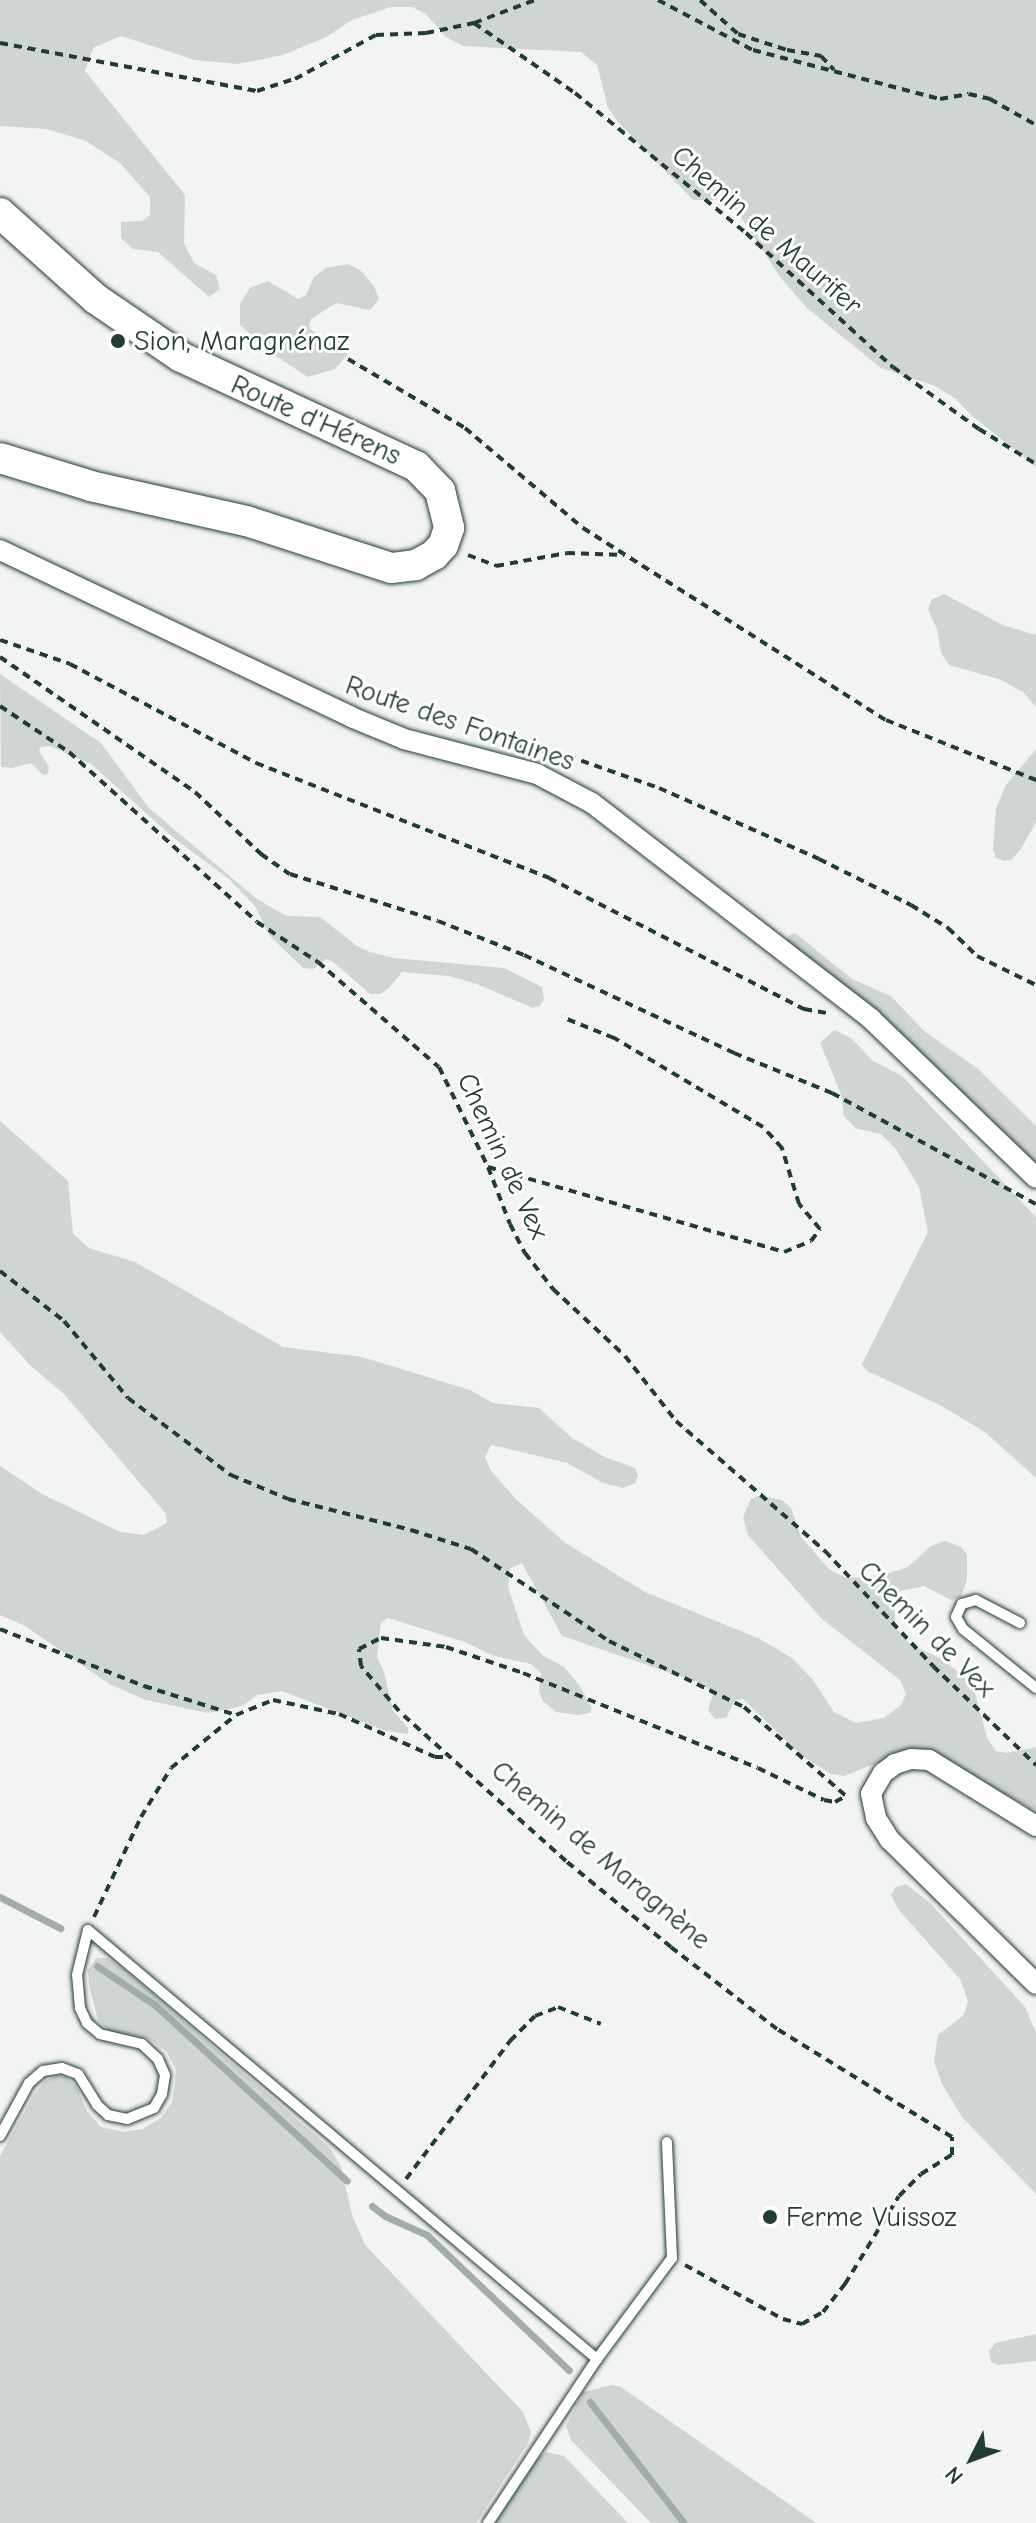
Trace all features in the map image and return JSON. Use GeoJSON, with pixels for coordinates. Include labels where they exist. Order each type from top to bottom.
{"type":"FeatureCollection","features":[{"type":"Feature","properties":{"kind":"main road","name":"Route d'Hérens"},"geometry":{"type":"LineString","coordinates":[[0,213],[73,281],[162,345],[250,391],[416,466],[435,484],[447,506],[449,528],[443,545]]}},
{"type":"Feature","properties":{"kind":"main road"},"geometry":{"type":"LineString","coordinates":[[0,458],[91,486],[228,515],[384,566],[416,565],[434,555],[443,545]]}},
{"type":"Feature","properties":{"kind":"street","name":"Route des Fontaines"},"geometry":{"type":"LineString","coordinates":[[0,550],[351,717],[404,739],[537,774],[571,791],[633,832],[871,1019],[1036,1178]]}},
{"type":"Feature","properties":{"kind":"street"},"geometry":{"type":"LineString","coordinates":[[1036,1826],[929,1760],[903,1760],[890,1767],[874,1787],[871,1803],[890,1840],[1036,1984]]}},
{"type":"Feature","properties":{"kind":"lane"},"geometry":{"type":"LineString","coordinates":[[1020,1623],[976,1600],[962,1604],[956,1617],[963,1629],[1036,1688]]}},
{"type":"Feature","properties":{"kind":"lane"},"geometry":{"type":"LineString","coordinates":[[0,2136],[29,2083],[43,2071],[62,2068],[78,2074],[97,2105],[108,2115],[127,2119],[140,2117],[154,2108],[162,2094],[165,2075],[158,2059],[142,2044],[100,2034],[87,2023],[80,2008],[77,1975],[88,1930],[597,2359]]}},
{"type":"Feature","properties":{"kind":"lane"},"geometry":{"type":"LineString","coordinates":[[488,2523],[597,2359],[672,2258],[667,2142]]}},
{"type":"Feature","properties":{"kind":"path"},"geometry":{"type":"LineString","coordinates":[[0,43],[257,91],[295,79],[376,35],[426,33],[474,23],[535,0]]}},
{"type":"Feature","properties":{"kind":"path"},"geometry":{"type":"LineString","coordinates":[[658,0],[753,50],[940,99],[969,94],[990,99],[1036,125]]}},
{"type":"Feature","properties":{"kind":"path"},"geometry":{"type":"LineString","coordinates":[[700,0],[738,34],[787,50],[821,56],[835,72]]}},
{"type":"Feature","properties":{"kind":"path","name":"Chemin de Maurifer"},"geometry":{"type":"LineString","coordinates":[[474,23],[575,93],[746,233],[893,367],[979,429],[1036,464]]}},
{"type":"Feature","properties":{"kind":"path"},"geometry":{"type":"LineString","coordinates":[[348,359],[465,428],[583,528],[886,720],[1036,780]]}},
{"type":"Feature","properties":{"kind":"path"},"geometry":{"type":"LineString","coordinates":[[443,545],[496,566],[567,553],[626,555]]}},
{"type":"Feature","properties":{"kind":"path"},"geometry":{"type":"LineString","coordinates":[[0,640],[70,664],[256,763],[549,878],[804,1009],[831,1013]]}},
{"type":"Feature","properties":{"kind":"path"},"geometry":{"type":"LineString","coordinates":[[0,657],[195,792],[261,854],[290,874],[438,921],[524,955],[734,1053],[832,1093],[1036,1204]]}},
{"type":"Feature","properties":{"kind":"path","name":"Chemin de Vex"},"geometry":{"type":"LineString","coordinates":[[0,706],[69,752],[257,922],[318,962],[439,1067],[488,1167],[510,1224],[525,1253],[553,1289],[625,1356],[676,1421],[825,1551],[922,1655],[1036,1765]]}},
{"type":"Feature","properties":{"kind":"path"},"geometry":{"type":"LineString","coordinates":[[481,757],[485,750],[505,742],[568,756],[659,788],[911,905],[948,928],[977,956],[1036,985]]}},
{"type":"Feature","properties":{"kind":"path"},"geometry":{"type":"LineString","coordinates":[[488,1167],[495,1166],[784,1252],[811,1241],[820,1229],[799,1204],[782,1148],[763,1127],[614,1038],[562,1017]]}},
{"type":"Feature","properties":{"kind":"path"},"geometry":{"type":"LineString","coordinates":[[0,1271],[64,1321],[128,1398],[231,1475],[288,1499],[411,1530],[471,1549],[609,1641],[744,1707],[846,1796],[871,1803]]}},
{"type":"Feature","properties":{"kind":"path"},"geometry":{"type":"LineString","coordinates":[[0,1629],[144,1686],[236,1715]]}},
{"type":"Feature","properties":{"kind":"path","name":"Chemin de Maragnène"},"geometry":{"type":"LineString","coordinates":[[672,2258],[783,2319],[802,2324],[823,2312],[845,2284],[899,2196],[921,2174],[952,2155],[952,2137],[777,2029],[578,1870],[399,1711],[357,1660],[362,1646],[381,1638],[446,1647],[523,1673],[743,1762],[824,1800],[835,1802],[846,1796]]}},
{"type":"Feature","properties":{"kind":"path"},"geometry":{"type":"LineString","coordinates":[[88,1930],[141,1817],[171,1768],[236,1715],[273,1700],[339,1714],[435,1757],[448,1757]]}},
{"type":"Feature","properties":{"kind":"path"},"geometry":{"type":"LineString","coordinates":[[397,2191],[510,2041],[535,2016],[558,2007],[601,2024]]}},
{"type":"Feature","properties":{"kind":"shaded area"},"geometry":{"type":"Polygon","coordinates":[[[0,0],[1036,0],[1036,467],[971,415],[956,399],[935,386],[881,368],[807,308],[780,277],[737,211],[721,200],[693,200],[618,122],[608,108],[597,65],[581,52],[463,46],[446,37],[426,14],[412,7],[391,7],[352,20],[326,37],[283,55],[238,64],[195,60],[121,36],[93,48],[85,71],[185,195],[184,243],[194,263],[216,275],[220,289],[209,297],[158,252],[133,249],[121,238],[121,222],[142,221],[150,215],[150,197],[120,163],[86,141],[47,129],[0,126],[0,0]]]}},
{"type":"Feature","properties":{"kind":"shaded area"},"geometry":{"type":"Polygon","coordinates":[[[348,264],[360,270],[374,286],[379,299],[370,310],[336,303],[311,319],[309,327],[316,334],[347,344],[351,350],[335,369],[308,377],[271,353],[240,325],[240,304],[250,288],[268,281],[298,299],[306,295],[314,277],[326,268],[348,264]]]}},
{"type":"Feature","properties":{"kind":"shaded area"},"geometry":{"type":"Polygon","coordinates":[[[944,594],[1003,625],[1036,635],[1036,707],[1024,693],[1002,680],[949,665],[941,653],[937,629],[928,610],[931,600],[944,594]]]}},
{"type":"Feature","properties":{"kind":"shaded area"},"geometry":{"type":"Polygon","coordinates":[[[0,674],[101,743],[149,808],[257,899],[286,916],[320,917],[357,946],[370,952],[394,958],[504,968],[542,987],[544,999],[540,1006],[533,1008],[477,984],[449,976],[402,972],[389,988],[380,994],[370,994],[332,961],[326,959],[313,969],[303,968],[269,935],[255,906],[229,879],[175,839],[91,764],[50,746],[41,747],[39,751],[49,767],[48,774],[43,775],[31,763],[12,768],[1,767],[0,674]]]}},
{"type":"Feature","properties":{"kind":"shaded area"},"geometry":{"type":"Polygon","coordinates":[[[1036,749],[1036,822],[1021,849],[1011,860],[1004,861],[996,858],[993,850],[996,808],[1006,785],[1036,749]]]}},
{"type":"Feature","properties":{"kind":"shaded area"},"geometry":{"type":"Polygon","coordinates":[[[795,933],[852,979],[891,996],[925,1032],[977,1068],[1036,1126],[1036,1164],[868,1009],[791,947],[786,942],[788,936],[795,933]]]}},
{"type":"Feature","properties":{"kind":"shaded area"},"geometry":{"type":"Polygon","coordinates":[[[834,1030],[851,1038],[873,1061],[902,1076],[1036,1217],[1036,1478],[985,1432],[938,1404],[867,1371],[862,1364],[928,1232],[919,1187],[896,1149],[881,1134],[855,1128],[844,1116],[841,1094],[820,1043],[834,1030]]]}},
{"type":"Feature","properties":{"kind":"shaded area"},"geometry":{"type":"Polygon","coordinates":[[[0,1121],[68,1181],[73,1234],[89,1248],[135,1262],[283,1347],[362,1357],[470,1390],[493,1403],[539,1408],[572,1438],[605,1457],[635,1468],[638,1475],[635,1483],[623,1488],[603,1483],[567,1463],[505,1448],[491,1445],[485,1457],[491,1471],[516,1499],[564,1542],[645,1592],[760,1639],[792,1658],[813,1680],[834,1712],[856,1723],[884,1718],[901,1705],[906,1694],[900,1680],[822,1619],[748,1535],[743,1517],[751,1499],[759,1496],[782,1500],[791,1508],[801,1537],[829,1569],[846,1578],[880,1576],[908,1567],[931,1546],[945,1541],[961,1547],[967,1555],[967,1579],[961,1597],[951,1600],[924,1586],[901,1591],[895,1601],[895,1627],[911,1645],[944,1660],[973,1685],[987,1738],[996,1751],[1007,1753],[1036,1747],[1036,1811],[921,1749],[901,1753],[844,1776],[831,1774],[802,1756],[743,1699],[735,1700],[726,1718],[715,1719],[708,1710],[713,1694],[703,1684],[562,1636],[522,1563],[510,1568],[508,1587],[524,1635],[543,1656],[564,1667],[592,1708],[590,1713],[556,1712],[543,1701],[539,1691],[541,1673],[531,1664],[494,1656],[465,1642],[388,1618],[381,1623],[377,1657],[384,1672],[393,1711],[408,1728],[408,1734],[386,1731],[282,1691],[257,1695],[242,1706],[208,1713],[146,1700],[111,1685],[25,1626],[0,1615],[0,1466],[42,1494],[120,1532],[144,1535],[167,1523],[166,1514],[65,1395],[31,1366],[0,1332],[0,1121]]]}},
{"type":"Feature","properties":{"kind":"shaded area"},"geometry":{"type":"Polygon","coordinates":[[[906,1884],[930,1903],[1025,2007],[1036,2033],[1036,2194],[962,2117],[942,2084],[934,2062],[938,2035],[964,2015],[968,2001],[960,1979],[898,1909],[891,1895],[896,1887],[906,1884]]]}},
{"type":"Feature","properties":{"kind":"shaded area"},"geometry":{"type":"Polygon","coordinates":[[[96,1958],[107,1958],[119,1965],[330,2148],[341,2167],[352,2215],[365,2245],[523,2412],[531,2432],[528,2443],[476,2523],[0,2523],[0,2156],[35,2093],[45,2081],[56,2076],[66,2077],[76,2086],[87,2111],[101,2127],[124,2132],[142,2129],[161,2118],[172,2102],[176,2069],[166,2051],[148,2038],[110,2031],[98,2020],[88,1970],[96,1958]]]}},
{"type":"Feature","properties":{"kind":"shaded area"},"geometry":{"type":"Polygon","coordinates":[[[1036,2334],[1036,2361],[998,2365],[991,2362],[989,2351],[995,2343],[1036,2334]]]}},
{"type":"Feature","properties":{"kind":"shaded area"},"geometry":{"type":"Polygon","coordinates":[[[611,2385],[621,2387],[816,2523],[651,2523],[571,2440],[566,2426],[583,2392],[611,2385]]]}},
{"type":"Feature","properties":{"kind":"shaded area"},"geometry":{"type":"Polygon","coordinates":[[[546,2452],[564,2456],[628,2523],[495,2523],[533,2463],[546,2452]]]}},
{"type":"Feature","properties":{"kind":"waterway"},"geometry":{"type":"LineString","coordinates":[[0,1897],[60,1928]]}},
{"type":"Feature","properties":{"kind":"waterway"},"geometry":{"type":"LineString","coordinates":[[97,1966],[155,2005],[347,2181]]}},
{"type":"Feature","properties":{"kind":"waterway"},"geometry":{"type":"LineString","coordinates":[[372,2206],[385,2216],[427,2235],[569,2370]]}},
{"type":"Feature","properties":{"kind":"waterway"},"geometry":{"type":"LineString","coordinates":[[590,2402],[684,2523]]}},
{"type":"Feature","properties":{"kind":"place","name":"Sion, Maragnénaz"},"geometry":{"type":"Point","coordinates":[118,341]}},
{"type":"Feature","properties":{"kind":"place","name":"Ferme Vuissoz"},"geometry":{"type":"Point","coordinates":[770,2217]}}]}
